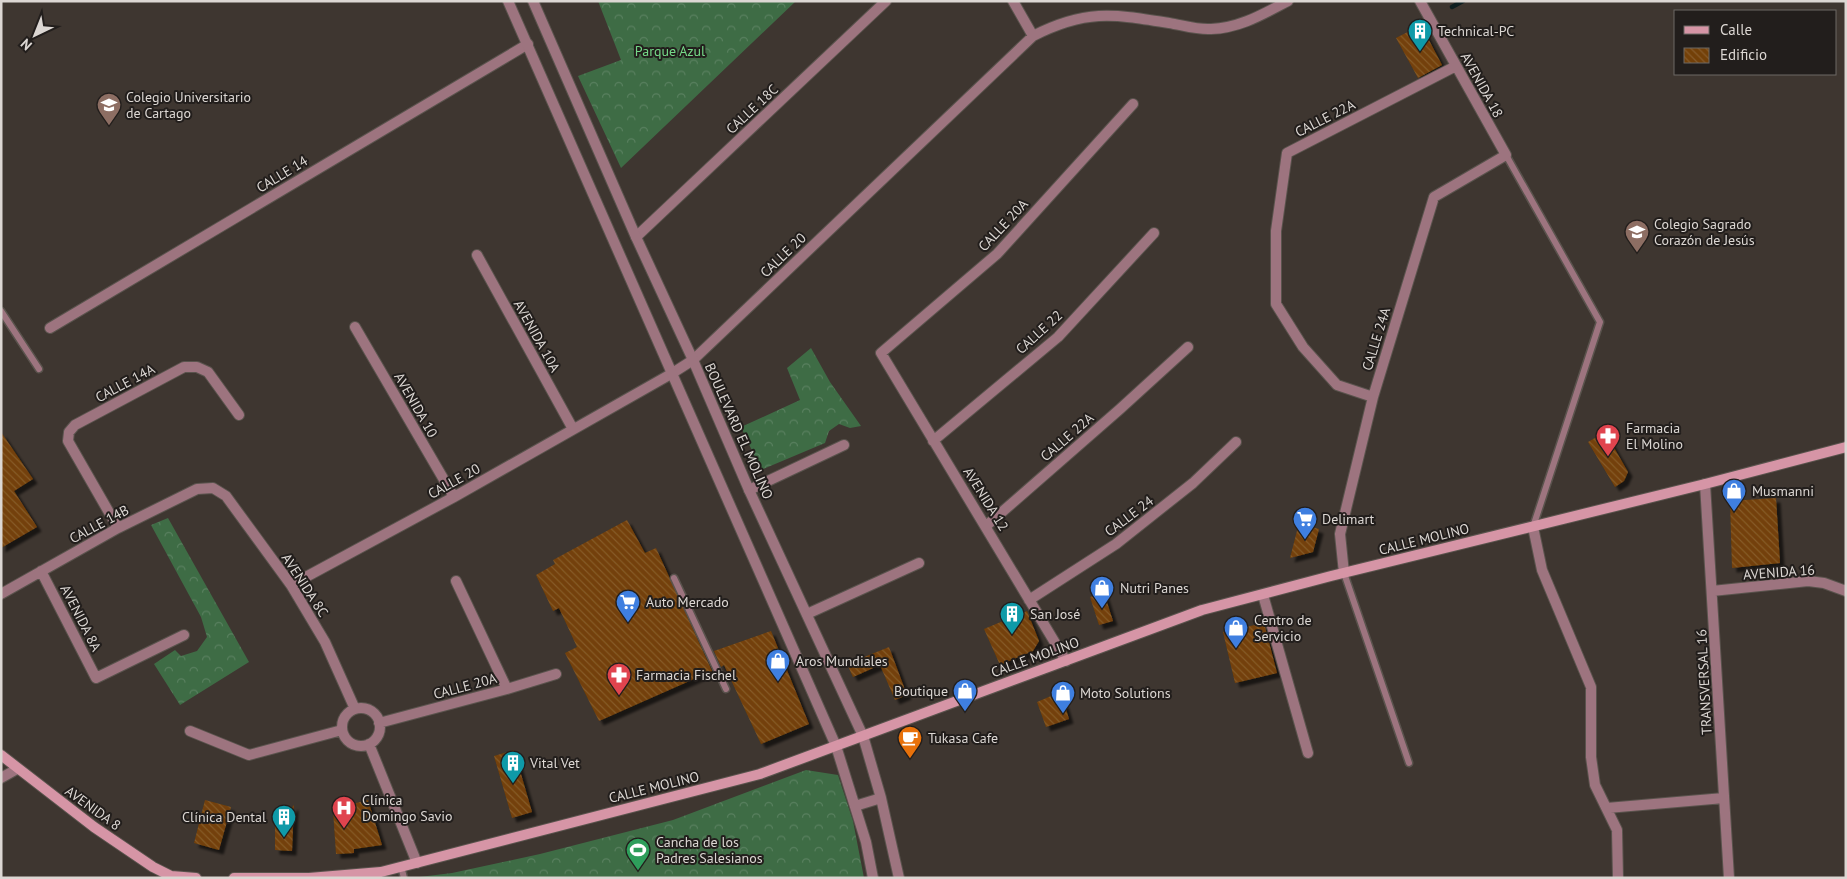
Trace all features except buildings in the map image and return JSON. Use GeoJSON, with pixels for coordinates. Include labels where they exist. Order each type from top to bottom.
{"type":"FeatureCollection","features":[{"type":"Feature","properties":{"kind":"main road","name":"CALLE MOLINO"},"geometry":{"type":"LineString","coordinates":[[234,878],[310,878],[381,872],[760,774],[1202,610],[1705,484],[1846,446]]}},
{"type":"Feature","properties":{"kind":"main road","name":"AVENIDA 8"},"geometry":{"type":"LineString","coordinates":[[1,755],[94,827],[171,877]]}},
{"type":"Feature","properties":{"kind":"main road"},"geometry":{"type":"LineString","coordinates":[[171,877],[196,878]]}},
{"type":"Feature","properties":{"kind":"street"},"geometry":{"type":"LineString","coordinates":[[508,1],[836,746],[866,842],[873,878]]}},
{"type":"Feature","properties":{"kind":"street","name":"BOULEVARD EL MOLINO"},"geometry":{"type":"LineString","coordinates":[[533,1],[749,490],[862,736],[881,798],[899,878]]}},
{"type":"Feature","properties":{"kind":"street","name":"CALLE 18C"},"geometry":{"type":"LineString","coordinates":[[636,237],[886,1]]}},
{"type":"Feature","properties":{"kind":"street"},"geometry":{"type":"LineString","coordinates":[[1013,1],[1033,36]]}},
{"type":"Feature","properties":{"kind":"street","name":"CALLE 20"},"geometry":{"type":"LineString","coordinates":[[291,585],[454,497],[693,360],[1033,36],[1056,24],[1104,15],[1132,17],[1210,29],[1242,25],[1288,1]]}},
{"type":"Feature","properties":{"kind":"street","name":"AVENIDA 18"},"geometry":{"type":"LineString","coordinates":[[1420,1],[1506,155]]}},
{"type":"Feature","properties":{"kind":"street","name":"CALLE 14"},"geometry":{"type":"LineString","coordinates":[[50,328],[528,44]]}},
{"type":"Feature","properties":{"kind":"street","name":"CALLE 22A"},"geometry":{"type":"LineString","coordinates":[[1373,397],[1337,384],[1303,347],[1276,304],[1276,231],[1287,153],[1456,66]]}},
{"type":"Feature","properties":{"kind":"street","name":"CALLE 20A"},"geometry":{"type":"LineString","coordinates":[[881,353],[997,254],[1133,104]]}},
{"type":"Feature","properties":{"kind":"street","name":"CALLE 24A"},"geometry":{"type":"LineString","coordinates":[[1344,573],[1340,534],[1373,397],[1434,197],[1506,155]]}},
{"type":"Feature","properties":{"kind":"street","name":"CALLE 22"},"geometry":{"type":"LineString","coordinates":[[933,441],[1058,337],[1154,233]]}},
{"type":"Feature","properties":{"kind":"street","name":"AVENIDA 10A"},"geometry":{"type":"LineString","coordinates":[[477,255],[573,429]]}},
{"type":"Feature","properties":{"kind":"street","name":"AVENIDA 10"},"geometry":{"type":"LineString","coordinates":[[355,327],[454,497]]}},
{"type":"Feature","properties":{"kind":"street","name":"CALLE 22A"},"geometry":{"type":"LineString","coordinates":[[986,526],[1188,347]]}},
{"type":"Feature","properties":{"kind":"street","name":"AVENIDA 12"},"geometry":{"type":"LineString","coordinates":[[881,353],[1066,661]]}},
{"type":"Feature","properties":{"kind":"street","name":"CALLE 14A"},"geometry":{"type":"LineString","coordinates":[[118,528],[68,441],[69,432],[75,425],[184,367],[197,367],[208,372],[239,415]]}},
{"type":"Feature","properties":{"kind":"street","name":"CALLE 24"},"geometry":{"type":"LineString","coordinates":[[1029,600],[1116,544],[1194,483],[1236,442]]}},
{"type":"Feature","properties":{"kind":"street"},"geometry":{"type":"LineString","coordinates":[[749,490],[844,445]]}},
{"type":"Feature","properties":{"kind":"street","name":"TRANSVERSAL 16"},"geometry":{"type":"LineString","coordinates":[[1705,484],[1729,878]]}},
{"type":"Feature","properties":{"kind":"street","name":"CALLE 14B"},"geometry":{"type":"LineString","coordinates":[[1,594],[118,528],[197,489],[213,488]]}},
{"type":"Feature","properties":{"kind":"street","name":"AVENIDA 8C"},"geometry":{"type":"LineString","coordinates":[[213,488],[226,496],[291,585],[325,642],[355,708]]}},
{"type":"Feature","properties":{"kind":"street"},"geometry":{"type":"LineString","coordinates":[[1533,526],[1542,570],[1591,687],[1591,757],[1595,785],[1617,830],[1618,878]]}},
{"type":"Feature","properties":{"kind":"street"},"geometry":{"type":"LineString","coordinates":[[807,614],[919,563]]}},
{"type":"Feature","properties":{"kind":"street","name":"AVENIDA 8A"},"geometry":{"type":"LineString","coordinates":[[41,571],[96,678],[184,635]]}},
{"type":"Feature","properties":{"kind":"street"},"geometry":{"type":"LineString","coordinates":[[456,581],[507,689]]}},
{"type":"Feature","properties":{"kind":"street","name":"AVENIDA 16"},"geometry":{"type":"LineString","coordinates":[[1712,591],[1808,581],[1824,583],[1846,591]]}},
{"type":"Feature","properties":{"kind":"street"},"geometry":{"type":"LineString","coordinates":[[1262,595],[1308,753]]}},
{"type":"Feature","properties":{"kind":"street","name":"CALLE 20A"},"geometry":{"type":"LineString","coordinates":[[379,723],[556,674]]}},
{"type":"Feature","properties":{"kind":"street"},"geometry":{"type":"LineString","coordinates":[[355,708],[366,709],[374,714],[379,723],[378,736],[369,744],[360,746],[352,744],[345,738],[342,730],[342,721],[347,713],[355,708]]}},
{"type":"Feature","properties":{"kind":"street"},"geometry":{"type":"LineString","coordinates":[[190,731],[249,755],[342,730]]}},
{"type":"Feature","properties":{"kind":"street"},"geometry":{"type":"LineString","coordinates":[[369,744],[417,863]]}},
{"type":"Feature","properties":{"kind":"street"},"geometry":{"type":"LineString","coordinates":[[1,778],[17,769]]}},
{"type":"Feature","properties":{"kind":"street"},"geometry":{"type":"LineString","coordinates":[[855,806],[881,798]]}},
{"type":"Feature","properties":{"kind":"street"},"geometry":{"type":"LineString","coordinates":[[1607,808],[1724,798]]}},
{"type":"Feature","properties":{"kind":"lane"},"geometry":{"type":"LineString","coordinates":[[1506,155],[1600,322],[1533,526]]}},
{"type":"Feature","properties":{"kind":"lane"},"geometry":{"type":"LineString","coordinates":[[1,310],[39,369]]}},
{"type":"Feature","properties":{"kind":"lane"},"geometry":{"type":"LineString","coordinates":[[1344,573],[1409,763]]}},
{"type":"Feature","properties":{"kind":"lane"},"geometry":{"type":"LineString","coordinates":[[674,578],[726,689]]}},
{"type":"Feature","properties":{"kind":"lane"},"geometry":{"type":"LineString","coordinates":[[401,866],[404,878]]}},
{"type":"Feature","properties":{"kind":"green space","name":"Parque Azul"},"geometry":{"type":"Polygon","coordinates":[[[598,1],[796,1],[621,168],[578,76],[621,60],[598,1]]]}},
{"type":"Feature","properties":{"kind":"green space"},"geometry":{"type":"Polygon","coordinates":[[[811,348],[830,382],[861,426],[850,428],[839,424],[829,431],[825,443],[761,470],[741,427],[800,400],[787,368],[811,348]]]}},
{"type":"Feature","properties":{"kind":"green space"},"geometry":{"type":"Polygon","coordinates":[[[168,518],[249,662],[180,705],[154,664],[175,650],[181,656],[197,651],[207,637],[201,617],[151,525],[168,518]]]}},
{"type":"Feature","properties":{"kind":"green space"},"geometry":{"type":"Polygon","coordinates":[[[806,770],[838,775],[853,821],[864,878],[411,878],[452,873],[540,854],[673,820],[806,770]]]}},
{"type":"Feature","properties":{"kind":"green space","name":"Cancha de los Padres Salesianos"},"geometry":{"type":"Polygon","coordinates":[[[647,865],[651,878],[606,878],[647,865]]]}},
{"type":"Feature","properties":{"kind":"waterway"},"geometry":{"type":"LineString","coordinates":[[1452,7],[1463,1]]}},
{"type":"Feature","properties":{"kind":"place","name":"Technical-PC"},"geometry":{"type":"Point","coordinates":[1420,52]}},
{"type":"Feature","properties":{"kind":"place","name":"Colegio Universitario de Cartago"},"geometry":{"type":"Point","coordinates":[109,126]}},
{"type":"Feature","properties":{"kind":"place","name":"Colegio Sagrado Corazón de Jesús"},"geometry":{"type":"Point","coordinates":[1637,253]}},
{"type":"Feature","properties":{"kind":"place","name":"Farmacia El Molino"},"geometry":{"type":"Point","coordinates":[1608,457]}},
{"type":"Feature","properties":{"kind":"place","name":"Musmanni"},"geometry":{"type":"Point","coordinates":[1734,512]}},
{"type":"Feature","properties":{"kind":"place","name":"Delimart"},"geometry":{"type":"Point","coordinates":[1305,540]}},
{"type":"Feature","properties":{"kind":"place","name":"Nutri Panes"},"geometry":{"type":"Point","coordinates":[1102,609]}},
{"type":"Feature","properties":{"kind":"place","name":"Auto Mercado"},"geometry":{"type":"Point","coordinates":[628,623]}},
{"type":"Feature","properties":{"kind":"place","name":"San José"},"geometry":{"type":"Point","coordinates":[1012,635]}},
{"type":"Feature","properties":{"kind":"place","name":"Centro de Servicio"},"geometry":{"type":"Point","coordinates":[1236,649]}},
{"type":"Feature","properties":{"kind":"place","name":"Aros Mundiales"},"geometry":{"type":"Point","coordinates":[778,682]}},
{"type":"Feature","properties":{"kind":"place","name":"Farmacia Fischel"},"geometry":{"type":"Point","coordinates":[619,696]}},
{"type":"Feature","properties":{"kind":"place","name":"Boutique"},"geometry":{"type":"Point","coordinates":[965,712]}},
{"type":"Feature","properties":{"kind":"place","name":"Moto Solutions"},"geometry":{"type":"Point","coordinates":[1063,714]}},
{"type":"Feature","properties":{"kind":"place","name":"Tukasa Cafe"},"geometry":{"type":"Point","coordinates":[910,759]}},
{"type":"Feature","properties":{"kind":"place","name":"Vital Vet"},"geometry":{"type":"Point","coordinates":[513,784]}},
{"type":"Feature","properties":{"kind":"place","name":"Clínica Domingo Savio"},"geometry":{"type":"Point","coordinates":[344,829]}},
{"type":"Feature","properties":{"kind":"place","name":"Clínica Dental"},"geometry":{"type":"Point","coordinates":[284,838]}},
{"type":"Feature","properties":{"kind":"place","name":"Cancha de los Padres Salesianos"},"geometry":{"type":"Point","coordinates":[638,871]}}]}
